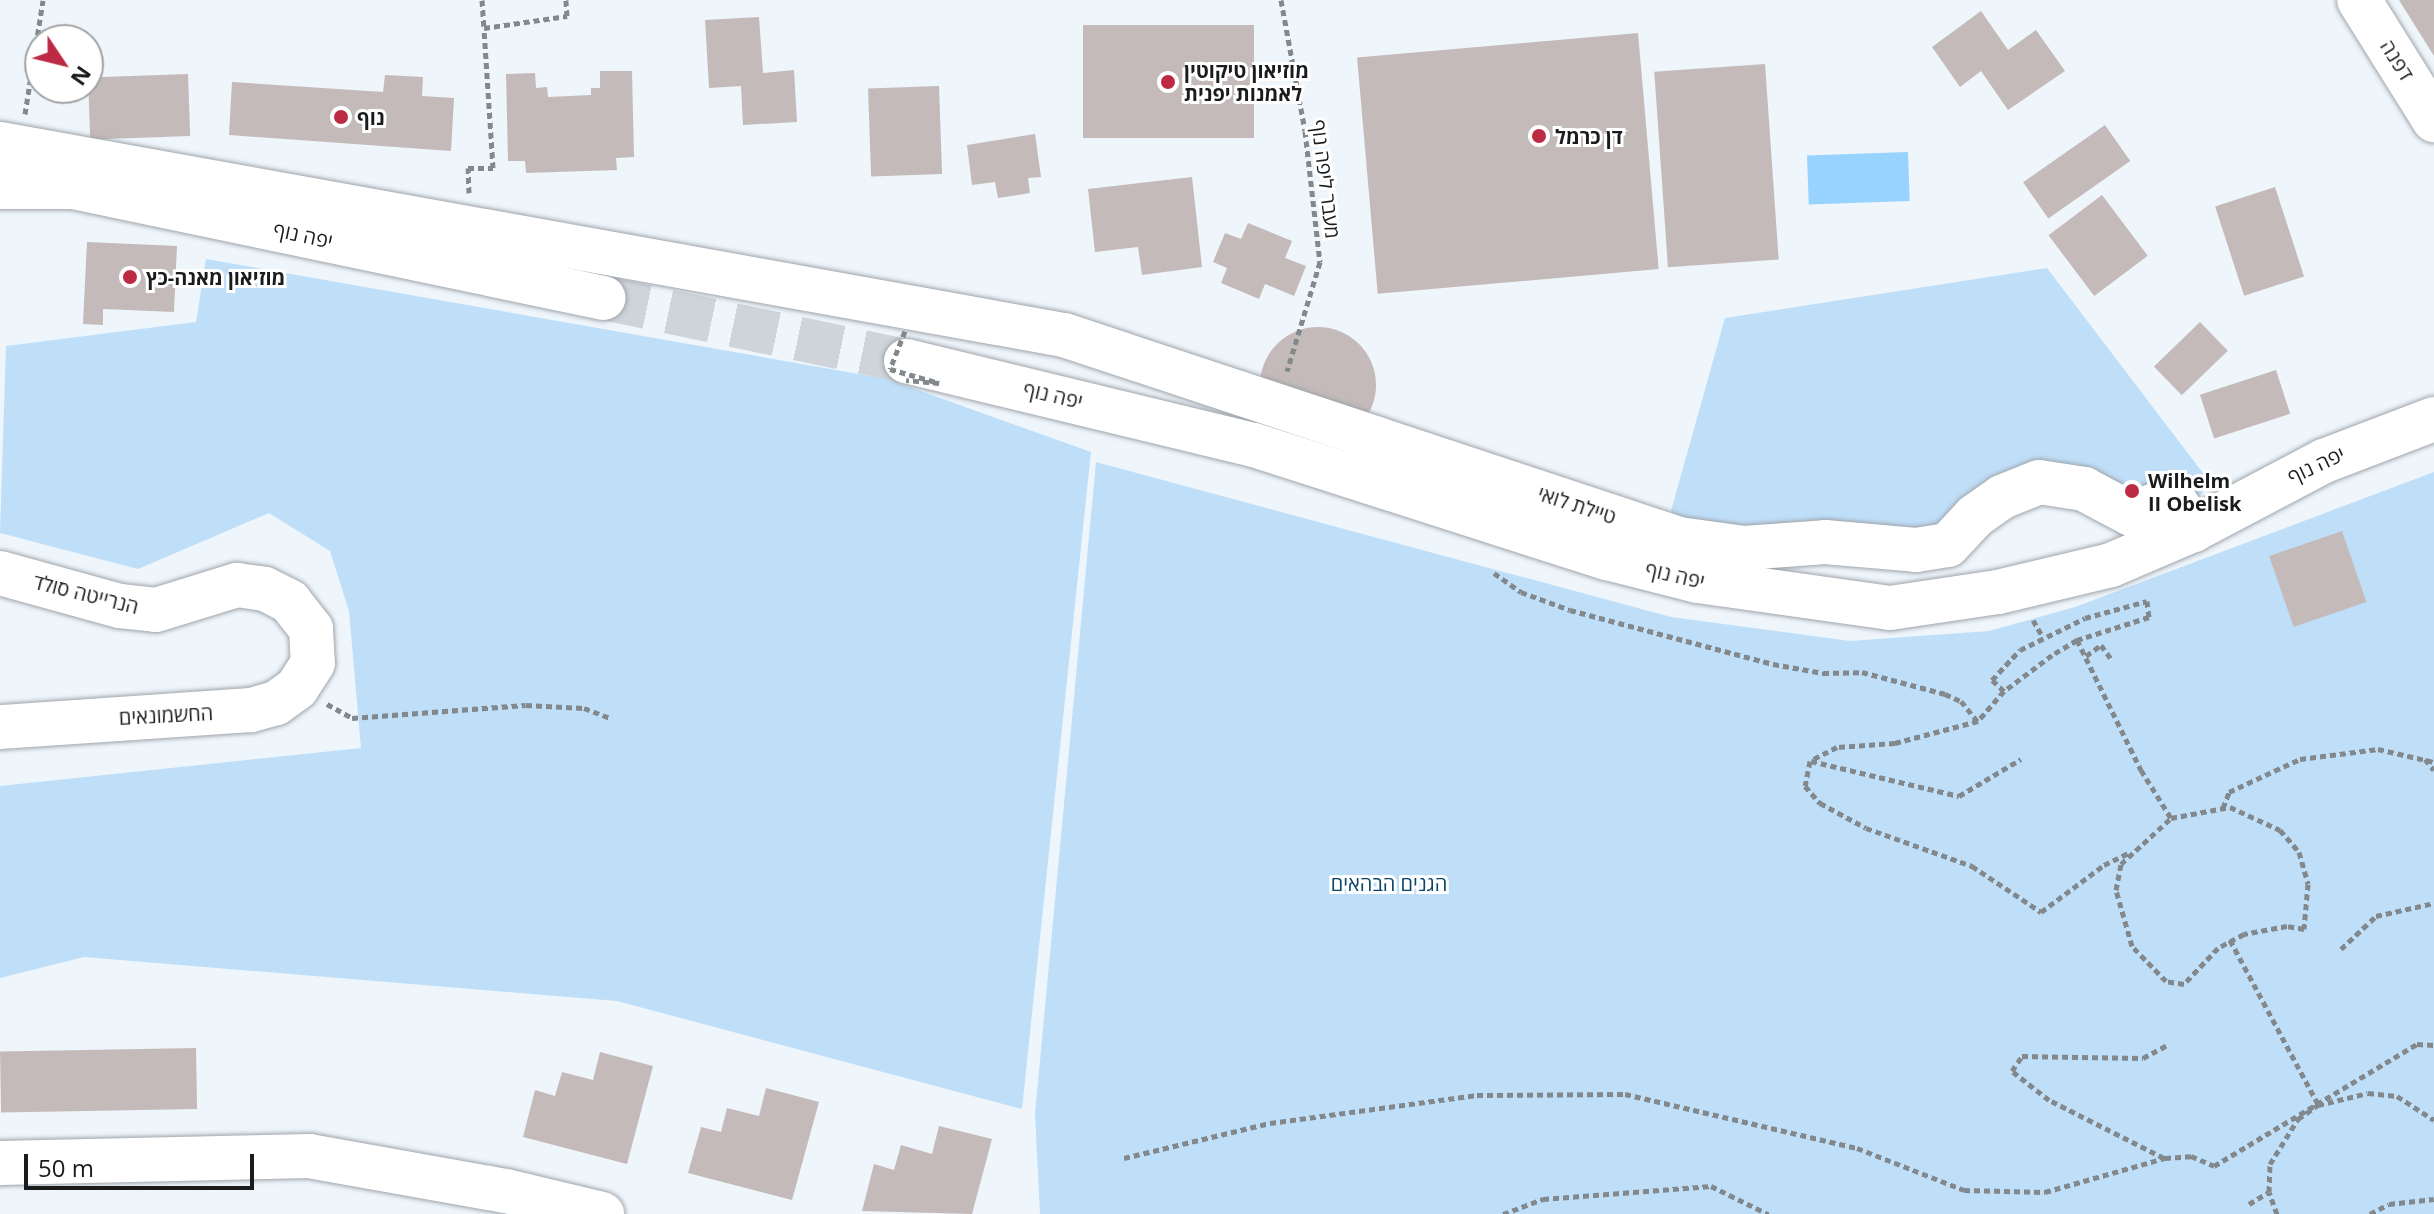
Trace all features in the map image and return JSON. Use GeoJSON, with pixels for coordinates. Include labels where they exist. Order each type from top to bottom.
{"type":"FeatureCollection","features":[{"type":"Feature","properties":{"kind":"street","name":"דפנה"},"geometry":{"type":"LineString","coordinates":[[2359,0],[2434,120]]}},
{"type":"Feature","properties":{"kind":"street"},"geometry":{"type":"LineString","coordinates":[[10,144],[913,347]]}},
{"type":"Feature","properties":{"kind":"street","name":"יפה נוף"},"geometry":{"type":"LineString","coordinates":[[0,187],[73,187],[604,298]]}},
{"type":"Feature","properties":{"kind":"street","name":"טיילת לואי"},"geometry":{"type":"LineString","coordinates":[[913,347],[1064,335],[1679,539],[1744,548],[1825,542],[1916,550],[1948,545],[2002,497],[2039,482],[2084,489],[2131,514],[2173,498],[2193,530]]}},
{"type":"Feature","properties":{"kind":"street","name":"יפה נוף"},"geometry":{"type":"LineString","coordinates":[[913,347],[1254,445],[1607,558],[1698,581],[1890,608],[1998,592],[2111,565],[2193,530],[2324,461],[2434,419]]}},
{"type":"Feature","properties":{"kind":"street","name":"הנרייטה סולד"},"geometry":{"type":"LineString","coordinates":[[0,573],[120,606],[156,610],[237,585],[265,589],[290,602],[311,629],[305,676]]}},
{"type":"Feature","properties":{"kind":"street","name":"החשמונאים"},"geometry":{"type":"LineString","coordinates":[[0,727],[251,710],[276,703],[305,676]]}},
{"type":"Feature","properties":{"kind":"street"},"geometry":{"type":"LineString","coordinates":[[0,1163],[309,1156],[506,1191],[602,1214]]}},
{"type":"Feature","properties":{"kind":"path"},"geometry":{"type":"LineString","coordinates":[[10,144],[43,0]]}},
{"type":"Feature","properties":{"kind":"path"},"geometry":{"type":"LineString","coordinates":[[469,196],[468,168],[493,168],[482,0]]}},
{"type":"Feature","properties":{"kind":"path"},"geometry":{"type":"LineString","coordinates":[[484,28],[567,16],[566,0]]}},
{"type":"Feature","properties":{"kind":"path","name":"מעבר ליפה נוף"},"geometry":{"type":"LineString","coordinates":[[1277,405],[1320,262],[1305,131],[1281,0]]}},
{"type":"Feature","properties":{"kind":"path"},"geometry":{"type":"LineString","coordinates":[[913,347],[939,383],[890,369],[913,347]]}},
{"type":"Feature","properties":{"kind":"path"},"geometry":{"type":"LineString","coordinates":[[1494,573],[1521,592],[1570,610],[1773,664],[1823,673],[1862,672],[1945,694],[1969,707],[1978,721]]}},
{"type":"Feature","properties":{"kind":"path"},"geometry":{"type":"LineString","coordinates":[[1810,761],[1837,747],[1895,743],[1978,721],[2004,691],[2077,640],[2149,617],[2147,601],[2085,618],[2020,650],[1992,680],[2004,691]]}},
{"type":"Feature","properties":{"kind":"path"},"geometry":{"type":"LineString","coordinates":[[2036,625],[2043,637]]}},
{"type":"Feature","properties":{"kind":"path"},"geometry":{"type":"LineString","coordinates":[[2077,640],[2141,770],[2171,818]]}},
{"type":"Feature","properties":{"kind":"path"},"geometry":{"type":"LineString","coordinates":[[2086,656],[2101,645],[2112,660]]}},
{"type":"Feature","properties":{"kind":"path"},"geometry":{"type":"LineString","coordinates":[[305,676],[352,718],[526,705],[584,708],[612,719]]}},
{"type":"Feature","properties":{"kind":"path"},"geometry":{"type":"LineString","coordinates":[[2223,808],[2229,792],[2300,759],[2378,749],[2434,762]]}},
{"type":"Feature","properties":{"kind":"path"},"geometry":{"type":"LineString","coordinates":[[1810,761],[1864,778],[1912,783],[1959,796],[2021,759]]}},
{"type":"Feature","properties":{"kind":"path"},"geometry":{"type":"LineString","coordinates":[[2424,759],[2434,770]]}},
{"type":"Feature","properties":{"kind":"path"},"geometry":{"type":"LineString","coordinates":[[1810,761],[1805,786],[1820,803],[1866,828],[1972,866],[2041,912],[2104,865],[2131,852]]}},
{"type":"Feature","properties":{"kind":"path"},"geometry":{"type":"LineString","coordinates":[[2223,808],[2255,816],[2280,830],[2299,852],[2308,884],[2304,929],[2287,926],[2230,940],[2184,984],[2166,981],[2148,966],[2132,946],[2116,890],[2121,864],[2171,818],[2223,808]]}},
{"type":"Feature","properties":{"kind":"path"},"geometry":{"type":"LineString","coordinates":[[2341,949],[2376,916],[2434,903]]}},
{"type":"Feature","properties":{"kind":"path"},"geometry":{"type":"LineString","coordinates":[[2230,940],[2318,1103]]}},
{"type":"Feature","properties":{"kind":"path"},"geometry":{"type":"LineString","coordinates":[[1124,1158],[1270,1123],[1477,1095],[1625,1094],[1857,1148],[1964,1190],[2045,1192],[2165,1158],[2191,1156],[2214,1166],[2417,1044],[2434,1045]]}},
{"type":"Feature","properties":{"kind":"path"},"geometry":{"type":"LineString","coordinates":[[2165,1158],[2049,1100],[2012,1071],[2022,1056],[2143,1058],[2167,1045]]}},
{"type":"Feature","properties":{"kind":"path"},"geometry":{"type":"LineString","coordinates":[[2277,1214],[2269,1192],[2270,1164],[2281,1142],[2318,1103],[2368,1093],[2397,1096],[2434,1120]]}},
{"type":"Feature","properties":{"kind":"path"},"geometry":{"type":"LineString","coordinates":[[1503,1214],[1543,1199],[1711,1186],[1768,1214]]}},
{"type":"Feature","properties":{"kind":"path"},"geometry":{"type":"LineString","coordinates":[[2249,1204],[2269,1192]]}},
{"type":"Feature","properties":{"kind":"path"},"geometry":{"type":"LineString","coordinates":[[2374,1213],[2434,1199]]}},
{"type":"Feature","properties":{"kind":"green space"},"geometry":{"type":"Polygon","coordinates":[[[206,259],[887,379],[1091,452],[1022,1109],[617,1001],[84,957],[0,978],[0,786],[361,748],[349,611],[330,551],[269,513],[138,569],[0,533],[6,346],[196,322],[206,259]]]}},
{"type":"Feature","properties":{"kind":"green space"},"geometry":{"type":"Polygon","coordinates":[[[2047,268],[2212,485],[2198,496],[2169,507],[2081,474],[1939,533],[1682,526],[1671,511],[1725,318],[2047,268]]]}},
{"type":"Feature","properties":{"kind":"green space","name":"הגנים הבהאים"},"geometry":{"type":"Polygon","coordinates":[[[1096,462],[1671,617],[1850,641],[1989,631],[2075,607],[2434,472],[2434,1214],[1040,1214],[1035,1114],[1096,462]]]}},
{"type":"Feature","properties":{"kind":"water"},"geometry":{"type":"Polygon","coordinates":[[[1908,152],[1910,201],[1809,204],[1807,156],[1908,152]]]}},
{"type":"Feature","properties":{"kind":"building"},"geometry":{"type":"Polygon","coordinates":[[[2399,0],[2434,0],[2434,56],[2399,0]]]}},
{"type":"Feature","properties":{"kind":"building"},"geometry":{"type":"Polygon","coordinates":[[[1981,11],[2008,50],[2036,30],[2065,71],[2008,110],[1981,71],[1960,87],[1932,47],[1981,11]]]}},
{"type":"Feature","properties":{"kind":"building"},"geometry":{"type":"Polygon","coordinates":[[[759,17],[763,73],[794,70],[797,122],[743,125],[741,86],[709,88],[705,20],[759,17]]]}},
{"type":"Feature","properties":{"kind":"building","name":"מוזיאון טיקוטין לאמנות יפנית"},"geometry":{"type":"Polygon","coordinates":[[[1083,25],[1254,25],[1254,138],[1083,138],[1083,25]]]}},
{"type":"Feature","properties":{"kind":"building"},"geometry":{"type":"Polygon","coordinates":[[[1638,33],[1659,269],[1378,294],[1357,58],[1638,33]]]}},
{"type":"Feature","properties":{"kind":"building"},"geometry":{"type":"Polygon","coordinates":[[[1765,64],[1779,260],[1668,267],[1654,72],[1765,64]]]}},
{"type":"Feature","properties":{"kind":"building"},"geometry":{"type":"Polygon","coordinates":[[[600,71],[632,71],[634,157],[616,158],[617,170],[526,173],[525,161],[508,161],[506,74],[535,73],[536,88],[547,87],[548,97],[591,95],[591,88],[600,88],[600,71]]]}},
{"type":"Feature","properties":{"kind":"building"},"geometry":{"type":"Polygon","coordinates":[[[188,74],[190,136],[90,139],[89,104],[104,104],[104,77],[188,74]]]}},
{"type":"Feature","properties":{"kind":"building","name":"נוף"},"geometry":{"type":"Polygon","coordinates":[[[385,75],[423,77],[422,96],[454,98],[451,151],[229,135],[232,82],[383,92],[385,75]]]}},
{"type":"Feature","properties":{"kind":"building"},"geometry":{"type":"Polygon","coordinates":[[[939,86],[942,174],[871,176],[868,88],[939,86]]]}},
{"type":"Feature","properties":{"kind":"building"},"geometry":{"type":"Polygon","coordinates":[[[2105,125],[2130,161],[2048,218],[2023,182],[2105,125]]]}},
{"type":"Feature","properties":{"kind":"building"},"geometry":{"type":"Polygon","coordinates":[[[1035,134],[1041,177],[1028,178],[1030,193],[998,198],[995,182],[972,185],[967,145],[1035,134]]]}},
{"type":"Feature","properties":{"kind":"building"},"geometry":{"type":"Polygon","coordinates":[[[1192,177],[1202,267],[1142,275],[1138,247],[1095,252],[1088,189],[1192,177]]]}},
{"type":"Feature","properties":{"kind":"building"},"geometry":{"type":"Polygon","coordinates":[[[2275,187],[2304,276],[2244,296],[2215,206],[2275,187]]]}},
{"type":"Feature","properties":{"kind":"building"},"geometry":{"type":"Polygon","coordinates":[[[2102,195],[2148,256],[2094,296],[2048,235],[2102,195]]]}},
{"type":"Feature","properties":{"kind":"building"},"geometry":{"type":"Polygon","coordinates":[[[1248,223],[1292,241],[1285,258],[1306,266],[1294,296],[1265,284],[1259,299],[1221,283],[1227,268],[1213,262],[1225,233],[1241,239],[1248,223]]]}},
{"type":"Feature","properties":{"kind":"building","name":"מוזיאון מאנה-כץ"},"geometry":{"type":"Polygon","coordinates":[[[87,242],[177,246],[174,312],[103,309],[103,325],[83,324],[87,242]]]}},
{"type":"Feature","properties":{"kind":"building"},"geometry":{"type":"Polygon","coordinates":[[[2200,322],[2228,351],[2182,395],[2154,366],[2200,322]]]}},
{"type":"Feature","properties":{"kind":"building"},"geometry":{"type":"Polygon","coordinates":[[[1318,327],[1340,332],[1359,344],[1371,363],[1376,385],[1371,407],[1359,426],[1340,438],[1318,443],[1296,438],[1277,426],[1265,407],[1260,385],[1265,363],[1277,344],[1296,332],[1318,327]]]}},
{"type":"Feature","properties":{"kind":"building"},"geometry":{"type":"Polygon","coordinates":[[[2276,370],[2290,414],[2214,438],[2200,395],[2276,370]]]}},
{"type":"Feature","properties":{"kind":"building"},"geometry":{"type":"Polygon","coordinates":[[[2342,531],[2366,602],[2294,627],[2269,556],[2342,531]]]}},
{"type":"Feature","properties":{"kind":"building"},"geometry":{"type":"Polygon","coordinates":[[[196,1048],[197,1109],[1,1112],[0,1051],[196,1048]]]}},
{"type":"Feature","properties":{"kind":"building"},"geometry":{"type":"Polygon","coordinates":[[[600,1052],[653,1066],[627,1164],[523,1137],[535,1090],[555,1096],[562,1072],[593,1080],[600,1052]]]}},
{"type":"Feature","properties":{"kind":"building"},"geometry":{"type":"Polygon","coordinates":[[[766,1088],[819,1102],[792,1200],[688,1173],[701,1127],[721,1132],[727,1108],[759,1116],[766,1088]]]}},
{"type":"Feature","properties":{"kind":"building"},"geometry":{"type":"Polygon","coordinates":[[[939,1126],[992,1139],[972,1214],[862,1211],[874,1164],[894,1170],[901,1145],[932,1154],[939,1126]]]}},
{"type":"Feature","properties":{"kind":"tunnel"},"geometry":{"type":"LineString","coordinates":[[604,298],[906,361]]}},
{"type":"Feature","properties":{"kind":"place","name":"מוזיאון טיקוטין לאמנות יפנית"},"geometry":{"type":"Point","coordinates":[1168,82]}},
{"type":"Feature","properties":{"kind":"place","name":"נוף"},"geometry":{"type":"Point","coordinates":[341,117]}},
{"type":"Feature","properties":{"kind":"place","name":"דן כרמל"},"geometry":{"type":"Point","coordinates":[1539,136]}},
{"type":"Feature","properties":{"kind":"place","name":"מוזיאון מאנה-כץ"},"geometry":{"type":"Point","coordinates":[130,277]}},
{"type":"Feature","properties":{"kind":"place","name":"Wilhelm II Obelisk"},"geometry":{"type":"Point","coordinates":[2132,491]}}]}
